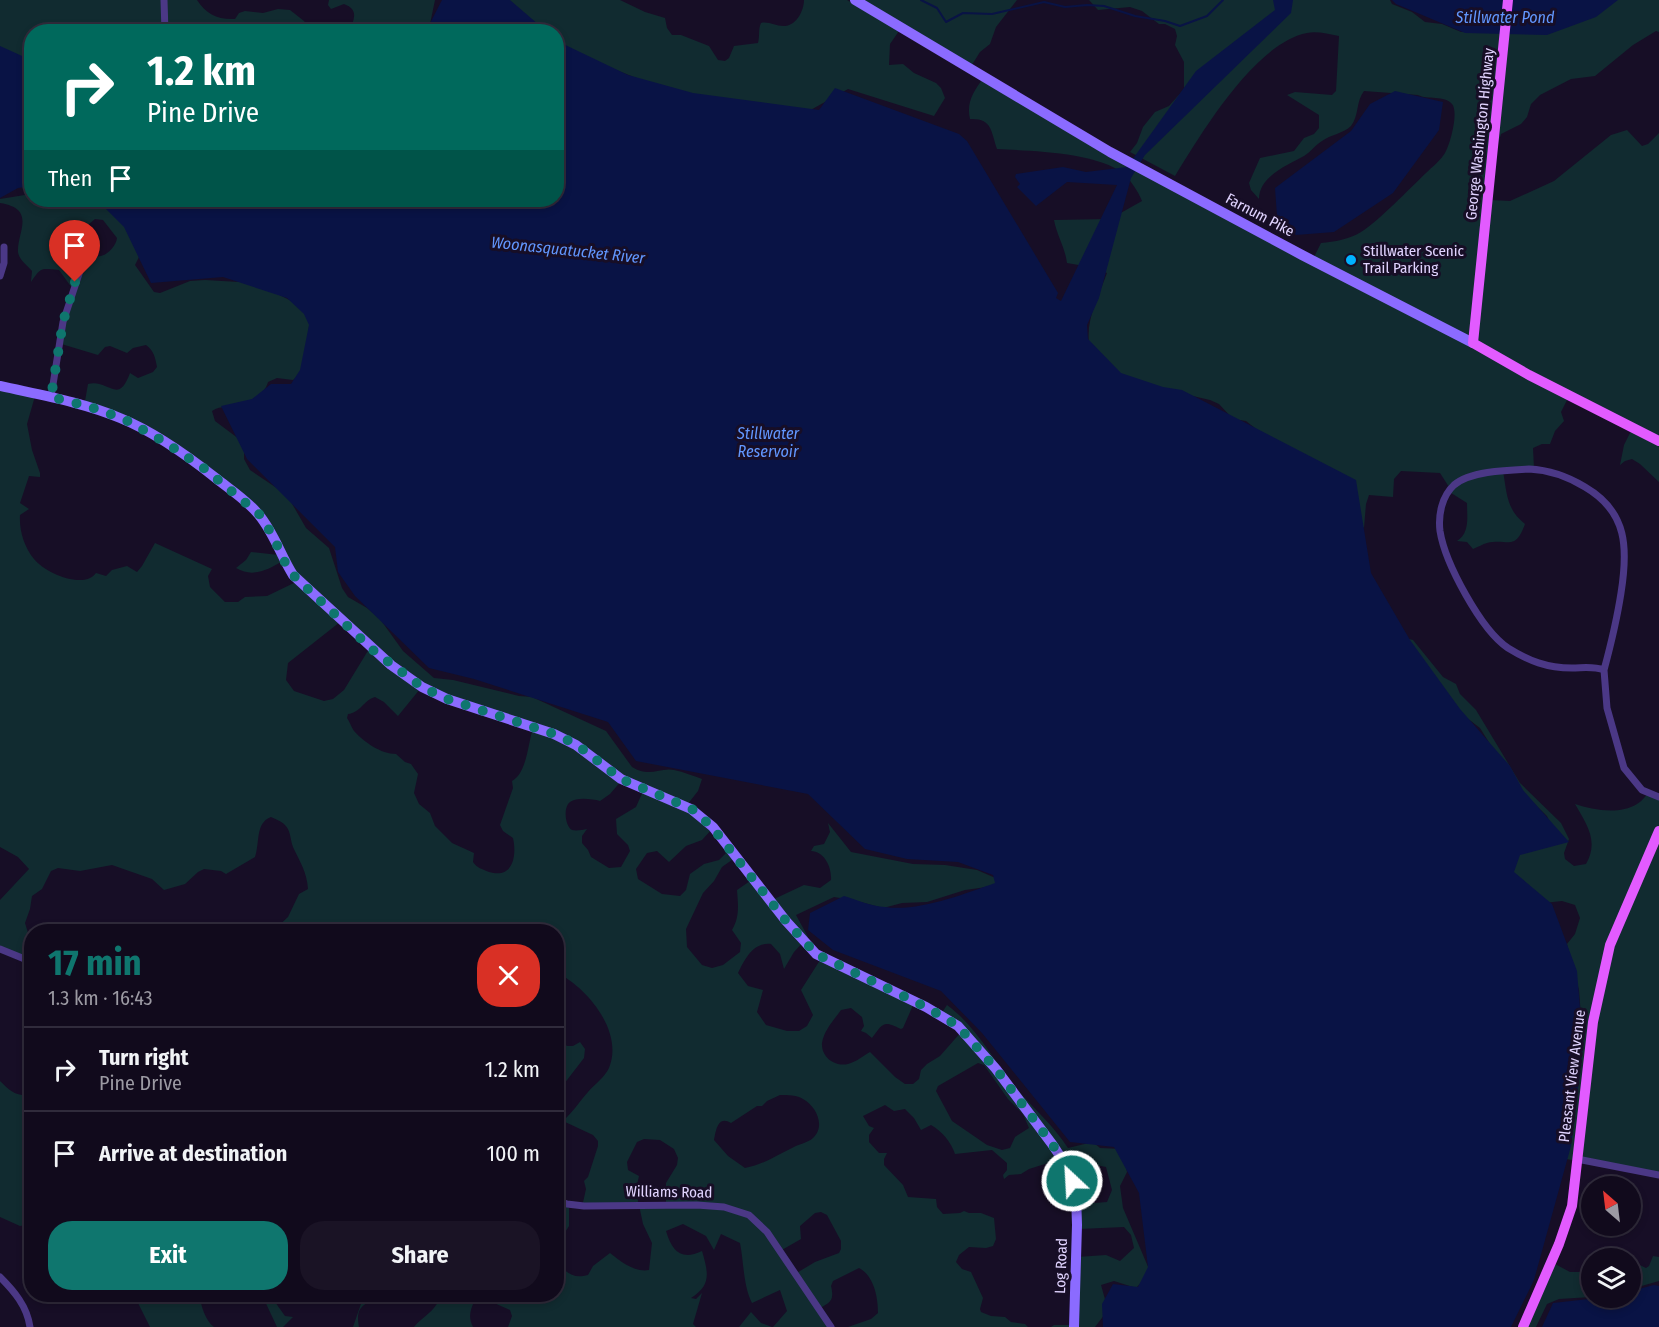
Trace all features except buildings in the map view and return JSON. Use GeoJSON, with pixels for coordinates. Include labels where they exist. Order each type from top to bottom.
{"type":"FeatureCollection","features":[{"type":"Feature","properties":{"kind":"main road","name":"George Washington Highway"},"geometry":{"type":"LineString","coordinates":[[1473,343],[1508,0]]}},
{"type":"Feature","properties":{"kind":"main road","name":"Farnum Pike"},"geometry":{"type":"LineString","coordinates":[[1473,343],[1529,375],[1659,441]]}},
{"type":"Feature","properties":{"kind":"main road","name":"Pleasant View Avenue"},"geometry":{"type":"LineString","coordinates":[[1523,1327],[1559,1244],[1572,1206],[1593,1022],[1610,945],[1659,831]]}},
{"type":"Feature","properties":{"kind":"street"},"geometry":{"type":"LineString","coordinates":[[164,0],[165,24]]}},
{"type":"Feature","properties":{"kind":"street","name":"Farnum Pike"},"geometry":{"type":"LineString","coordinates":[[855,0],[1128,162],[1473,343]]}},
{"type":"Feature","properties":{"kind":"street"},"geometry":{"type":"LineString","coordinates":[[0,276],[4,263],[4,247]]}},
{"type":"Feature","properties":{"kind":"street"},"geometry":{"type":"LineString","coordinates":[[51,397],[63,322],[81,268]]}},
{"type":"Feature","properties":{"kind":"street","name":"Log Road"},"geometry":{"type":"LineString","coordinates":[[0,387],[87,406],[122,418],[163,441],[205,469],[259,514],[293,575],[391,665],[422,687],[447,699],[554,734],[576,744],[621,779],[692,809],[712,827],[786,921],[816,954],[926,1007],[958,1026],[996,1069],[1068,1168],[1076,1194],[1077,1260],[1074,1327]]}},
{"type":"Feature","properties":{"kind":"street"},"geometry":{"type":"LineString","coordinates":[[1604,670],[1596,667],[1552,667],[1535,663],[1507,647],[1487,628],[1457,578],[1441,537],[1440,518],[1443,501],[1456,483],[1462,479],[1493,472],[1545,470],[1571,478],[1593,491],[1610,508],[1621,528],[1625,551],[1619,607],[1604,670],[1607,708],[1624,768],[1642,790],[1659,797]]}},
{"type":"Feature","properties":{"kind":"street"},"geometry":{"type":"LineString","coordinates":[[0,949],[24,959]]}},
{"type":"Feature","properties":{"kind":"street"},"geometry":{"type":"LineString","coordinates":[[1577,1159],[1659,1175]]}},
{"type":"Feature","properties":{"kind":"street","name":"Williams Road"},"geometry":{"type":"LineString","coordinates":[[564,1203],[584,1206],[697,1205],[724,1208],[749,1215],[767,1232],[831,1327]]}},
{"type":"Feature","properties":{"kind":"street"},"geometry":{"type":"LineString","coordinates":[[0,1277],[14,1292],[25,1310],[30,1327]]}},
{"type":"Feature","properties":{"kind":"green space"},"geometry":{"type":"Polygon","coordinates":[[[0,0],[197,0],[204,9],[218,17],[235,19],[239,13],[245,11],[263,13],[278,9],[290,10],[306,24],[24,24],[24,70],[0,61],[0,0]]]}},
{"type":"Feature","properties":{"kind":"green space"},"geometry":{"type":"Polygon","coordinates":[[[329,0],[435,0],[430,24],[352,24],[354,12],[349,6],[344,4],[331,9],[328,5],[329,0]]]}},
{"type":"Feature","properties":{"kind":"green space"},"geometry":{"type":"Polygon","coordinates":[[[496,0],[620,0],[645,12],[665,18],[667,28],[672,35],[681,35],[709,46],[718,60],[725,61],[729,58],[734,46],[758,43],[761,23],[782,26],[793,23],[803,8],[804,0],[847,0],[899,31],[890,44],[889,65],[903,64],[914,73],[936,83],[945,98],[934,116],[848,89],[807,112],[684,97],[571,52],[564,46],[564,24],[532,24],[496,0]]]}},
{"type":"Feature","properties":{"kind":"green space"},"geometry":{"type":"Polygon","coordinates":[[[855,0],[1017,0],[996,27],[990,44],[980,52],[970,68],[855,0]]]}},
{"type":"Feature","properties":{"kind":"green space"},"geometry":{"type":"Polygon","coordinates":[[[1089,0],[1390,0],[1392,4],[1412,12],[1425,22],[1442,24],[1461,32],[1497,31],[1603,0],[1659,0],[1659,32],[1656,31],[1633,45],[1595,76],[1571,79],[1540,95],[1531,104],[1527,117],[1521,124],[1501,134],[1495,154],[1490,200],[1510,201],[1554,181],[1611,135],[1627,130],[1642,146],[1648,144],[1659,133],[1659,482],[1632,459],[1620,465],[1624,445],[1632,429],[1569,396],[1561,412],[1564,421],[1555,431],[1550,444],[1542,444],[1533,448],[1534,468],[1503,471],[1511,506],[1525,524],[1518,538],[1510,542],[1487,543],[1473,549],[1467,542],[1457,541],[1466,529],[1467,503],[1448,491],[1449,487],[1440,473],[1401,471],[1394,479],[1393,497],[1369,495],[1364,528],[1270,440],[1246,421],[1233,419],[1219,404],[1180,393],[1145,402],[1090,349],[1090,320],[1107,273],[1096,268],[1067,263],[1054,220],[1110,219],[1142,201],[1124,174],[1098,161],[1063,154],[997,149],[987,123],[970,119],[970,102],[984,77],[1313,259],[1321,243],[1347,238],[1369,226],[1439,161],[1449,143],[1455,114],[1449,101],[1418,95],[1364,91],[1351,126],[1325,139],[1306,154],[1276,172],[1264,184],[1259,199],[1251,190],[1249,183],[1260,158],[1294,151],[1304,138],[1314,134],[1319,128],[1319,115],[1287,95],[1295,92],[1332,95],[1336,91],[1339,36],[1307,33],[1287,40],[1249,72],[1214,115],[1175,176],[1130,152],[1137,143],[1143,127],[1155,112],[1169,106],[1184,89],[1184,62],[1175,45],[1177,36],[1175,29],[1159,24],[1142,11],[1130,7],[1098,10],[1089,0]]]}},
{"type":"Feature","properties":{"kind":"green space"},"geometry":{"type":"Polygon","coordinates":[[[24,195],[24,207],[117,207],[139,257],[135,265],[154,292],[160,293],[190,281],[256,283],[311,311],[303,371],[293,380],[277,378],[268,382],[259,396],[245,406],[224,407],[212,411],[215,421],[239,439],[244,449],[244,459],[250,470],[287,495],[306,528],[329,548],[342,588],[348,597],[380,619],[403,651],[434,678],[532,697],[606,731],[632,767],[638,770],[650,772],[674,770],[702,779],[698,791],[687,805],[713,828],[702,840],[686,846],[669,862],[657,851],[647,853],[636,869],[638,879],[662,894],[680,896],[686,890],[690,874],[704,864],[719,860],[730,849],[736,857],[722,867],[714,881],[703,893],[686,929],[687,947],[702,965],[712,968],[723,965],[740,952],[741,943],[732,930],[737,915],[737,890],[753,879],[772,900],[804,885],[820,888],[831,880],[826,861],[820,854],[811,851],[814,846],[824,844],[830,832],[828,823],[851,852],[913,864],[945,865],[977,870],[1000,880],[1001,885],[965,890],[927,902],[902,903],[883,908],[834,897],[796,915],[808,937],[794,952],[784,969],[780,954],[771,944],[765,944],[750,953],[738,973],[748,986],[763,990],[757,1012],[766,1025],[787,1031],[799,1031],[807,1026],[813,1015],[801,990],[822,957],[914,1003],[903,1028],[884,1024],[872,1038],[861,1031],[864,1026],[862,1017],[851,1008],[841,1010],[827,1029],[822,1043],[826,1057],[843,1065],[870,1052],[905,1084],[913,1084],[919,1079],[921,1070],[940,1056],[962,1031],[941,1014],[947,1005],[975,1033],[1016,1088],[1068,1148],[1093,1142],[1100,1148],[1122,1149],[1127,1172],[1120,1186],[1123,1208],[1149,1269],[1146,1277],[1136,1288],[1114,1281],[1101,1285],[1108,1310],[1095,1327],[1051,1327],[1072,1325],[1077,1257],[1106,1255],[1120,1261],[1134,1248],[1131,1235],[1124,1227],[1079,1229],[1076,1200],[1107,1202],[1112,1190],[1106,1167],[1091,1164],[1067,1167],[1060,1157],[1021,1174],[1009,1175],[1004,1179],[1007,1163],[992,1150],[955,1154],[946,1137],[935,1127],[931,1125],[921,1130],[905,1109],[894,1111],[885,1105],[863,1116],[869,1126],[874,1128],[869,1135],[869,1142],[879,1153],[887,1153],[884,1165],[903,1185],[908,1197],[936,1199],[937,1207],[943,1214],[964,1211],[981,1213],[994,1218],[996,1239],[993,1246],[969,1247],[959,1255],[956,1262],[962,1269],[971,1272],[983,1298],[981,1312],[991,1316],[1005,1317],[1011,1322],[1025,1324],[1028,1327],[848,1327],[871,1319],[878,1313],[872,1282],[859,1268],[833,1281],[831,1299],[828,1304],[816,1310],[829,1327],[773,1327],[787,1311],[780,1290],[752,1303],[745,1281],[740,1243],[721,1234],[714,1250],[706,1236],[683,1224],[666,1231],[671,1244],[674,1249],[683,1254],[695,1254],[702,1251],[707,1272],[702,1288],[691,1298],[696,1299],[702,1293],[693,1324],[696,1327],[508,1327],[512,1316],[510,1310],[492,1302],[564,1302],[564,1270],[574,1276],[588,1275],[593,1266],[610,1253],[633,1268],[649,1270],[652,1243],[643,1224],[639,1205],[666,1203],[666,1183],[677,1165],[678,1158],[674,1149],[660,1140],[644,1139],[637,1142],[627,1162],[628,1170],[639,1176],[638,1202],[582,1207],[586,1189],[584,1181],[588,1177],[598,1141],[593,1135],[564,1120],[602,1078],[609,1068],[612,1054],[607,1026],[600,1012],[580,989],[564,977],[564,924],[280,924],[288,917],[299,894],[308,889],[305,872],[293,847],[288,829],[283,823],[271,817],[262,824],[260,829],[255,857],[226,874],[221,871],[204,869],[185,884],[164,890],[152,879],[112,865],[80,871],[58,868],[51,871],[42,889],[32,896],[24,924],[22,957],[0,949],[0,900],[29,869],[18,857],[0,847],[0,386],[35,396],[27,424],[40,477],[29,476],[20,503],[29,509],[20,515],[20,521],[27,549],[39,564],[55,574],[74,580],[90,578],[96,573],[106,576],[112,570],[127,566],[137,572],[155,543],[212,569],[208,576],[210,587],[225,602],[238,602],[245,597],[267,596],[296,582],[283,561],[266,570],[254,573],[236,568],[246,560],[251,552],[279,555],[261,519],[164,443],[84,407],[88,384],[95,383],[117,390],[126,383],[130,373],[138,378],[153,372],[157,367],[154,354],[146,345],[133,348],[127,353],[110,346],[105,347],[98,355],[58,343],[72,288],[59,270],[42,270],[31,282],[32,271],[18,252],[22,216],[18,210],[0,203],[0,199],[24,195]],[[95,219],[82,230],[80,238],[88,252],[100,256],[114,246],[117,238],[103,220],[95,219]],[[340,622],[288,663],[286,680],[294,691],[324,701],[333,699],[344,690],[369,649],[340,622]],[[420,689],[398,716],[384,702],[375,697],[348,714],[347,718],[354,731],[373,747],[396,754],[411,764],[418,774],[414,793],[419,804],[430,813],[435,826],[452,843],[474,853],[473,862],[476,866],[497,873],[508,869],[513,859],[513,838],[503,831],[500,825],[513,788],[512,781],[524,765],[533,728],[479,715],[420,689]],[[622,780],[610,794],[600,801],[573,800],[566,808],[566,821],[570,828],[572,830],[587,829],[582,836],[582,843],[591,857],[609,868],[621,867],[630,851],[628,845],[617,834],[616,819],[636,807],[644,789],[622,780]],[[978,1063],[938,1086],[936,1091],[952,1121],[987,1145],[1002,1150],[1010,1148],[1015,1137],[1029,1128],[1023,1114],[1008,1099],[984,1065],[978,1063]],[[780,1095],[731,1123],[723,1121],[718,1125],[714,1140],[728,1156],[745,1168],[764,1162],[808,1141],[813,1138],[819,1128],[818,1117],[812,1106],[801,1098],[780,1095]],[[821,1212],[815,1213],[800,1226],[801,1239],[780,1251],[795,1274],[815,1262],[839,1253],[841,1249],[841,1241],[827,1215],[821,1212]]]}},
{"type":"Feature","properties":{"kind":"green space"},"geometry":{"type":"Polygon","coordinates":[[[1405,638],[1413,640],[1443,677],[1456,684],[1460,694],[1476,710],[1520,783],[1561,823],[1569,839],[1564,853],[1565,859],[1574,866],[1586,864],[1591,848],[1590,833],[1575,804],[1598,810],[1614,810],[1637,804],[1648,793],[1659,799],[1659,1174],[1566,1159],[1581,1016],[1579,990],[1567,944],[1575,934],[1580,918],[1575,905],[1562,901],[1544,903],[1508,877],[1517,856],[1554,832],[1547,816],[1517,787],[1480,728],[1453,711],[1405,638]]]}},
{"type":"Feature","properties":{"kind":"green space"},"geometry":{"type":"Polygon","coordinates":[[[580,1042],[585,1049],[584,1058],[564,1084],[564,1043],[567,1046],[573,1046],[580,1042]]]}},
{"type":"Feature","properties":{"kind":"green space"},"geometry":{"type":"Polygon","coordinates":[[[0,1081],[7,1088],[24,1095],[24,1225],[20,1226],[0,1217],[0,1081]]]}},
{"type":"Feature","properties":{"kind":"green space"},"geometry":{"type":"Polygon","coordinates":[[[564,1206],[569,1208],[569,1226],[564,1234],[564,1206]]]}},
{"type":"Feature","properties":{"kind":"green space"},"geometry":{"type":"Polygon","coordinates":[[[1653,1256],[1659,1257],[1659,1281],[1641,1286],[1641,1266],[1646,1268],[1653,1256]]]}},
{"type":"Feature","properties":{"kind":"green space"},"geometry":{"type":"Polygon","coordinates":[[[1555,1264],[1570,1272],[1581,1272],[1581,1298],[1559,1299],[1547,1304],[1536,1327],[1524,1327],[1555,1264]]]}},
{"type":"Feature","properties":{"kind":"green space"},"geometry":{"type":"Polygon","coordinates":[[[138,1302],[201,1302],[214,1327],[150,1327],[138,1302]]]}},
{"type":"Feature","properties":{"kind":"green space"},"geometry":{"type":"Polygon","coordinates":[[[265,1302],[275,1302],[285,1316],[293,1317],[283,1327],[277,1327],[265,1302]]]}},
{"type":"Feature","properties":{"kind":"green space"},"geometry":{"type":"Polygon","coordinates":[[[362,1302],[369,1302],[359,1313],[359,1327],[353,1327],[362,1302]]]}},
{"type":"Feature","properties":{"kind":"green space"},"geometry":{"type":"Polygon","coordinates":[[[438,1302],[474,1302],[470,1317],[473,1327],[414,1327],[438,1302]]]}},
{"type":"Feature","properties":{"kind":"green space"},"geometry":{"type":"Polygon","coordinates":[[[751,1312],[761,1323],[772,1327],[739,1327],[751,1312]]]}},
{"type":"Feature","properties":{"kind":"water"},"geometry":{"type":"Polygon","coordinates":[[[442,0],[510,0],[538,24],[430,24],[442,0]]]}},
{"type":"Feature","properties":{"kind":"water","name":"Stillwater Reservoir"},"geometry":{"type":"Polygon","coordinates":[[[1273,0],[1293,0],[1291,13],[1145,155],[1131,178],[1099,298],[1087,325],[1088,339],[1121,373],[1163,387],[1182,390],[1356,480],[1371,573],[1410,640],[1460,709],[1510,766],[1523,790],[1569,842],[1520,855],[1514,872],[1552,904],[1577,971],[1583,1045],[1571,1146],[1534,1280],[1511,1327],[1103,1327],[1102,1304],[1113,1284],[1138,1287],[1148,1267],[1139,1193],[1114,1147],[1070,1142],[982,1033],[941,991],[833,950],[808,930],[810,913],[844,896],[880,906],[912,907],[941,901],[995,883],[993,875],[958,862],[907,859],[865,849],[808,794],[636,761],[608,722],[474,679],[429,668],[355,596],[338,572],[335,547],[247,459],[221,406],[252,399],[271,384],[291,384],[300,370],[309,325],[304,314],[287,298],[223,277],[151,283],[124,227],[104,207],[564,207],[564,44],[628,75],[693,93],[819,110],[835,88],[959,134],[967,141],[1058,293],[1056,298],[1061,301],[1117,185],[1067,182],[1036,206],[1017,187],[1020,184],[1015,177],[1016,174],[1063,167],[1086,172],[1127,167],[1196,71],[1275,10],[1273,0]]]}},
{"type":"Feature","properties":{"kind":"water","name":"Stillwater Pond"},"geometry":{"type":"Polygon","coordinates":[[[1392,0],[1618,0],[1596,17],[1547,35],[1465,33],[1396,4],[1392,0]]]}},
{"type":"Feature","properties":{"kind":"water"},"geometry":{"type":"Polygon","coordinates":[[[0,46],[24,57],[24,187],[0,198],[0,46]]]}},
{"type":"Feature","properties":{"kind":"water"},"geometry":{"type":"Polygon","coordinates":[[[1395,91],[1443,102],[1439,130],[1393,193],[1334,232],[1296,235],[1277,216],[1275,188],[1351,131],[1370,104],[1395,91]]]}},
{"type":"Feature","properties":{"kind":"water"},"geometry":{"type":"Polygon","coordinates":[[[1659,1286],[1659,1327],[1542,1327],[1553,1303],[1581,1300],[1581,1308],[1641,1308],[1641,1288],[1659,1286]]]}},
{"type":"Feature","properties":{"kind":"waterway"},"geometry":{"type":"LineString","coordinates":[[921,0],[937,8],[946,22],[963,13],[992,14],[1044,2],[1065,7],[1104,6],[1180,26],[1207,16],[1223,0]]}},
{"type":"Feature","properties":{"kind":"place","name":"Stillwater Scenic Trail Parking"},"geometry":{"type":"Point","coordinates":[1351,260]}},
{"type":"Feature","properties":{"kind":"route"},"geometry":{"type":"LineString","coordinates":[[75,282],[63,322],[51,397],[122,418],[163,441],[205,469],[259,514],[293,575],[374,651],[422,687],[447,699],[554,734],[576,744],[621,779],[692,809],[712,827],[786,921],[816,954],[926,1007],[958,1026],[996,1069],[1052,1144],[1068,1168],[1072,1181]]}},
{"type":"Feature","properties":{"kind":"water label","name":"Woonasquatucket River"},"geometry":{"type":"Point","coordinates":[568,250]}}]}
